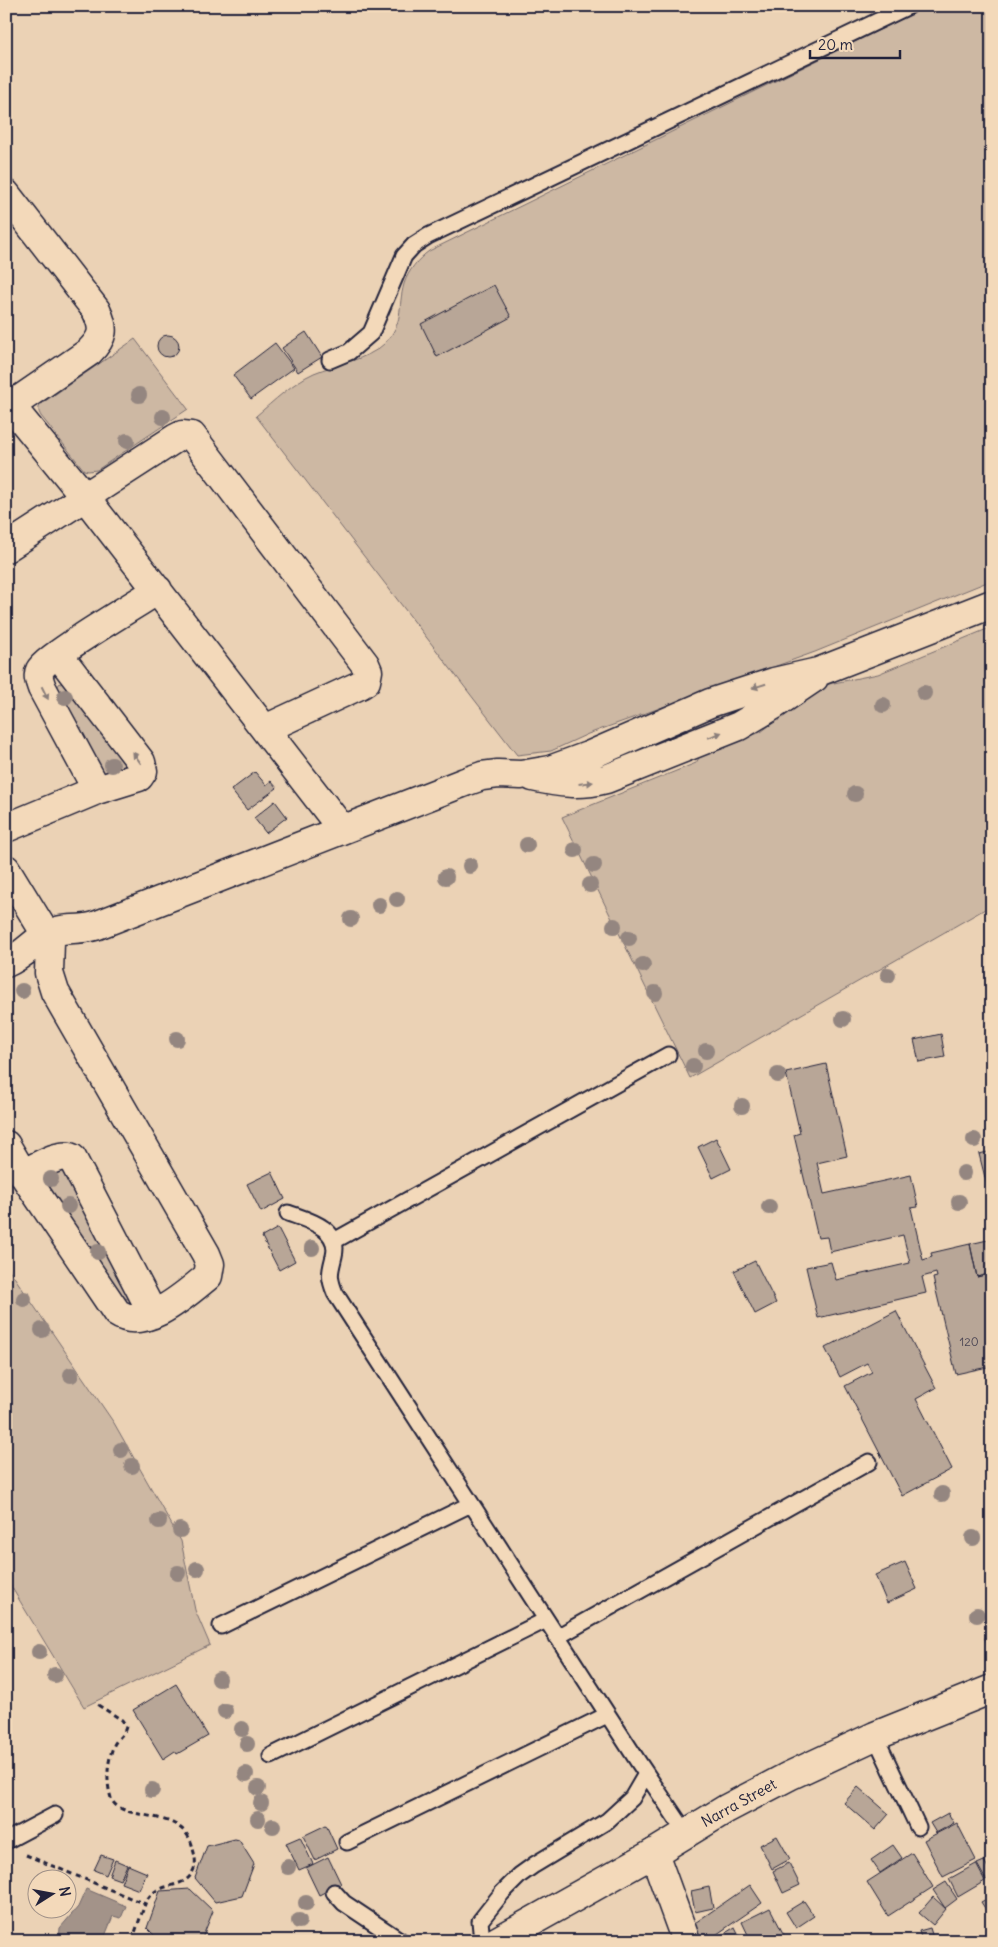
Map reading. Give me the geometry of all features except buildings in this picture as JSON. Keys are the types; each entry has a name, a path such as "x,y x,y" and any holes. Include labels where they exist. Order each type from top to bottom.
{"street":[{"path":"6,194 96,310 102,322 102,333 98,343 89,352 8,405 85,497 342,829"},
{"path":"6,548 176,438 187,435 196,440 365,664 368,671 366,681 360,685 265,729"},
{"path":"97,790 39,681 40,669 58,654 158,590"},
{"path":"6,963 24,954 48,934 95,926 474,779 498,774 521,775 550,770 734,695 774,682 818,672 992,604"},
{"path":"6,828 97,790 139,777 143,771 143,766 58,654"},
{"path":"6,869 48,934 51,953 49,973 55,992 206,1254 210,1264 208,1276 153,1314 132,1320 116,1313 23,1174 6,1144"},
{"path":"23,1174 58,1157 66,1155 72,1158 153,1314"},
{"name":"Narra Street","path":"497,1941 654,1853 726,1809 788,1776 875,1736 992,1689"},
{"path":"654,1853 686,1941"}],"lane":[{"path":"330,360 348,352 371,333 404,256 414,245 428,236 909,6"},
{"path":"334,1241 668,1056"},
{"path":"288,1213 323,1228 334,1241 335,1255 329,1275 335,1293 607,1715 686,1833"},
{"path":"557,1637 869,1462"},
{"path":"221,1626 471,1504"},
{"path":"271,1756 546,1620"},
{"path":"347,1842 607,1715"},
{"path":"875,1736 918,1828"},
{"path":"484,1941 480,1921 502,1892 534,1865 607,1821 632,1798 646,1774"},
{"path":"6,1841 55,1815"},
{"path":"334,1892 350,1907 402,1941"}],"path":[{"path":"98,1705 122,1720 126,1726 124,1734 114,1745 108,1767 108,1785 113,1803 118,1808 127,1812 157,1816 178,1827 192,1843 196,1860 194,1871 188,1878 182,1882 155,1890 151,1894 145,1904 132,1941"},
{"path":"22,1853 30,1858 145,1904"}],"shaded area":[{"path":"928,6 992,6 992,580 815,652 588,734 551,751 517,755 256,416 306,377 360,358 384,344 391,336 398,322 402,293 408,274 429,251"},
{"path":"135,339 188,409 97,470 84,470 41,416 39,407"},
{"path":"992,627 992,905 690,1078 562,817 696,763 700,756 706,752 761,732 805,698 829,684 878,674"},
{"path":"60,683 64,684 125,763 126,769 106,777 55,690"},
{"path":"737,701 749,707 679,738 675,729"},
{"path":"64,1168 130,1300 125,1298 119,1291 45,1181 47,1176"},
{"path":"6,1265 114,1423 181,1541 195,1610 210,1645 84,1707 6,1578"},
{"path":"86,1889 126,1906 121,1918 113,1916 103,1941 59,1941 60,1928 67,1920 78,1920 78,1907"}]}
